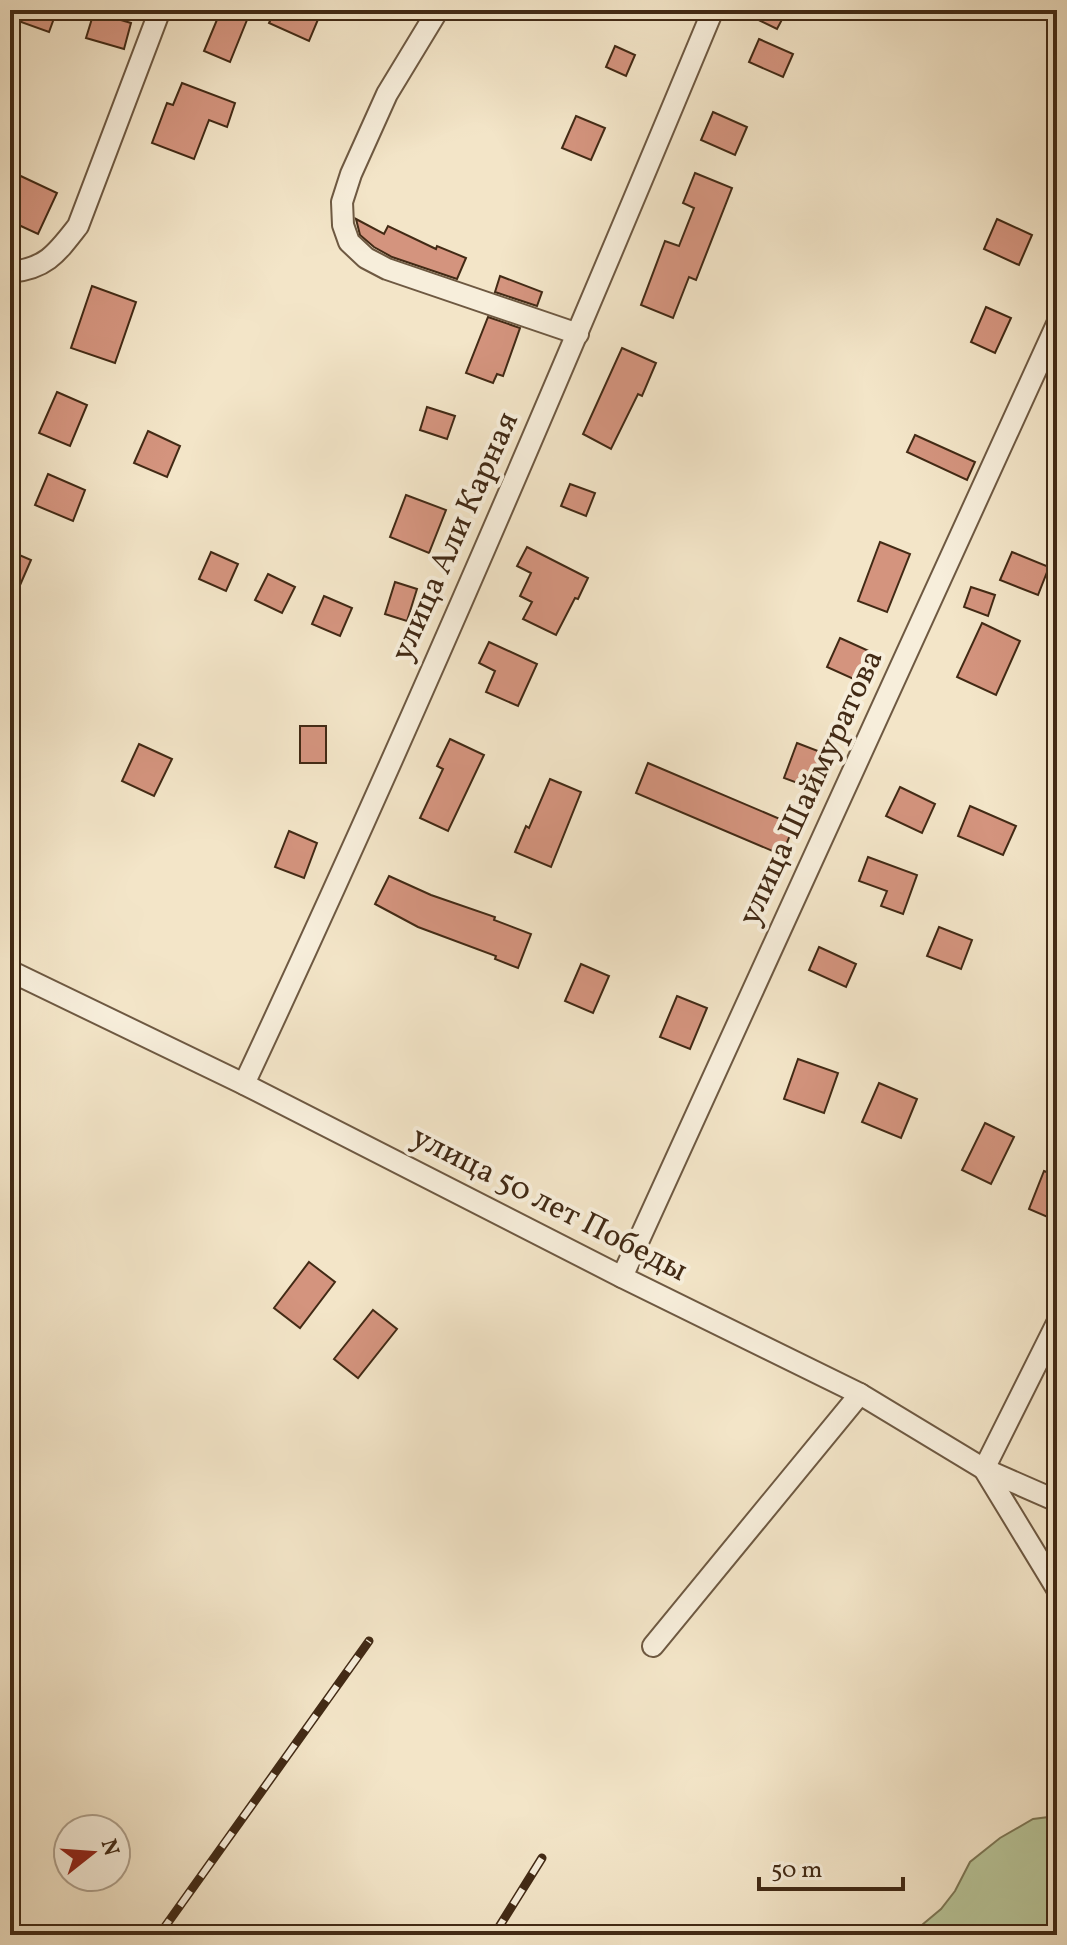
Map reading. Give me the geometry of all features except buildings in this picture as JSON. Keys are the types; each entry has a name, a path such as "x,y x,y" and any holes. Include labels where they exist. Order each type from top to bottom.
{"street":[{"path":"10,272 30,270 57,253 78,226 160,10"},
{"path":"438,10 387,94 351,174 342,202 343,225 349,242 366,258 387,269 578,334"},
{"name":"улица Али Карная","path":"244,1084 298,969 578,334 713,10"},
{"name":"улица Шаймуратова","path":"622,1277 1057,324"},
{"name":"улица 50 лет Победы","path":"10,971 244,1084 622,1277 860,1394 984,1469 1057,1501"},
{"path":"1057,1323 984,1469 1057,1589"},
{"path":"653,1646 860,1394"}],"green space":[{"path":"1057,1816 1057,1935 910,1935 941,1909 955,1891 970,1862 1000,1838 1033,1819"}],"railway":[{"path":"159,1935 369,1641"},
{"path":"494,1935 542,1858"}]}
